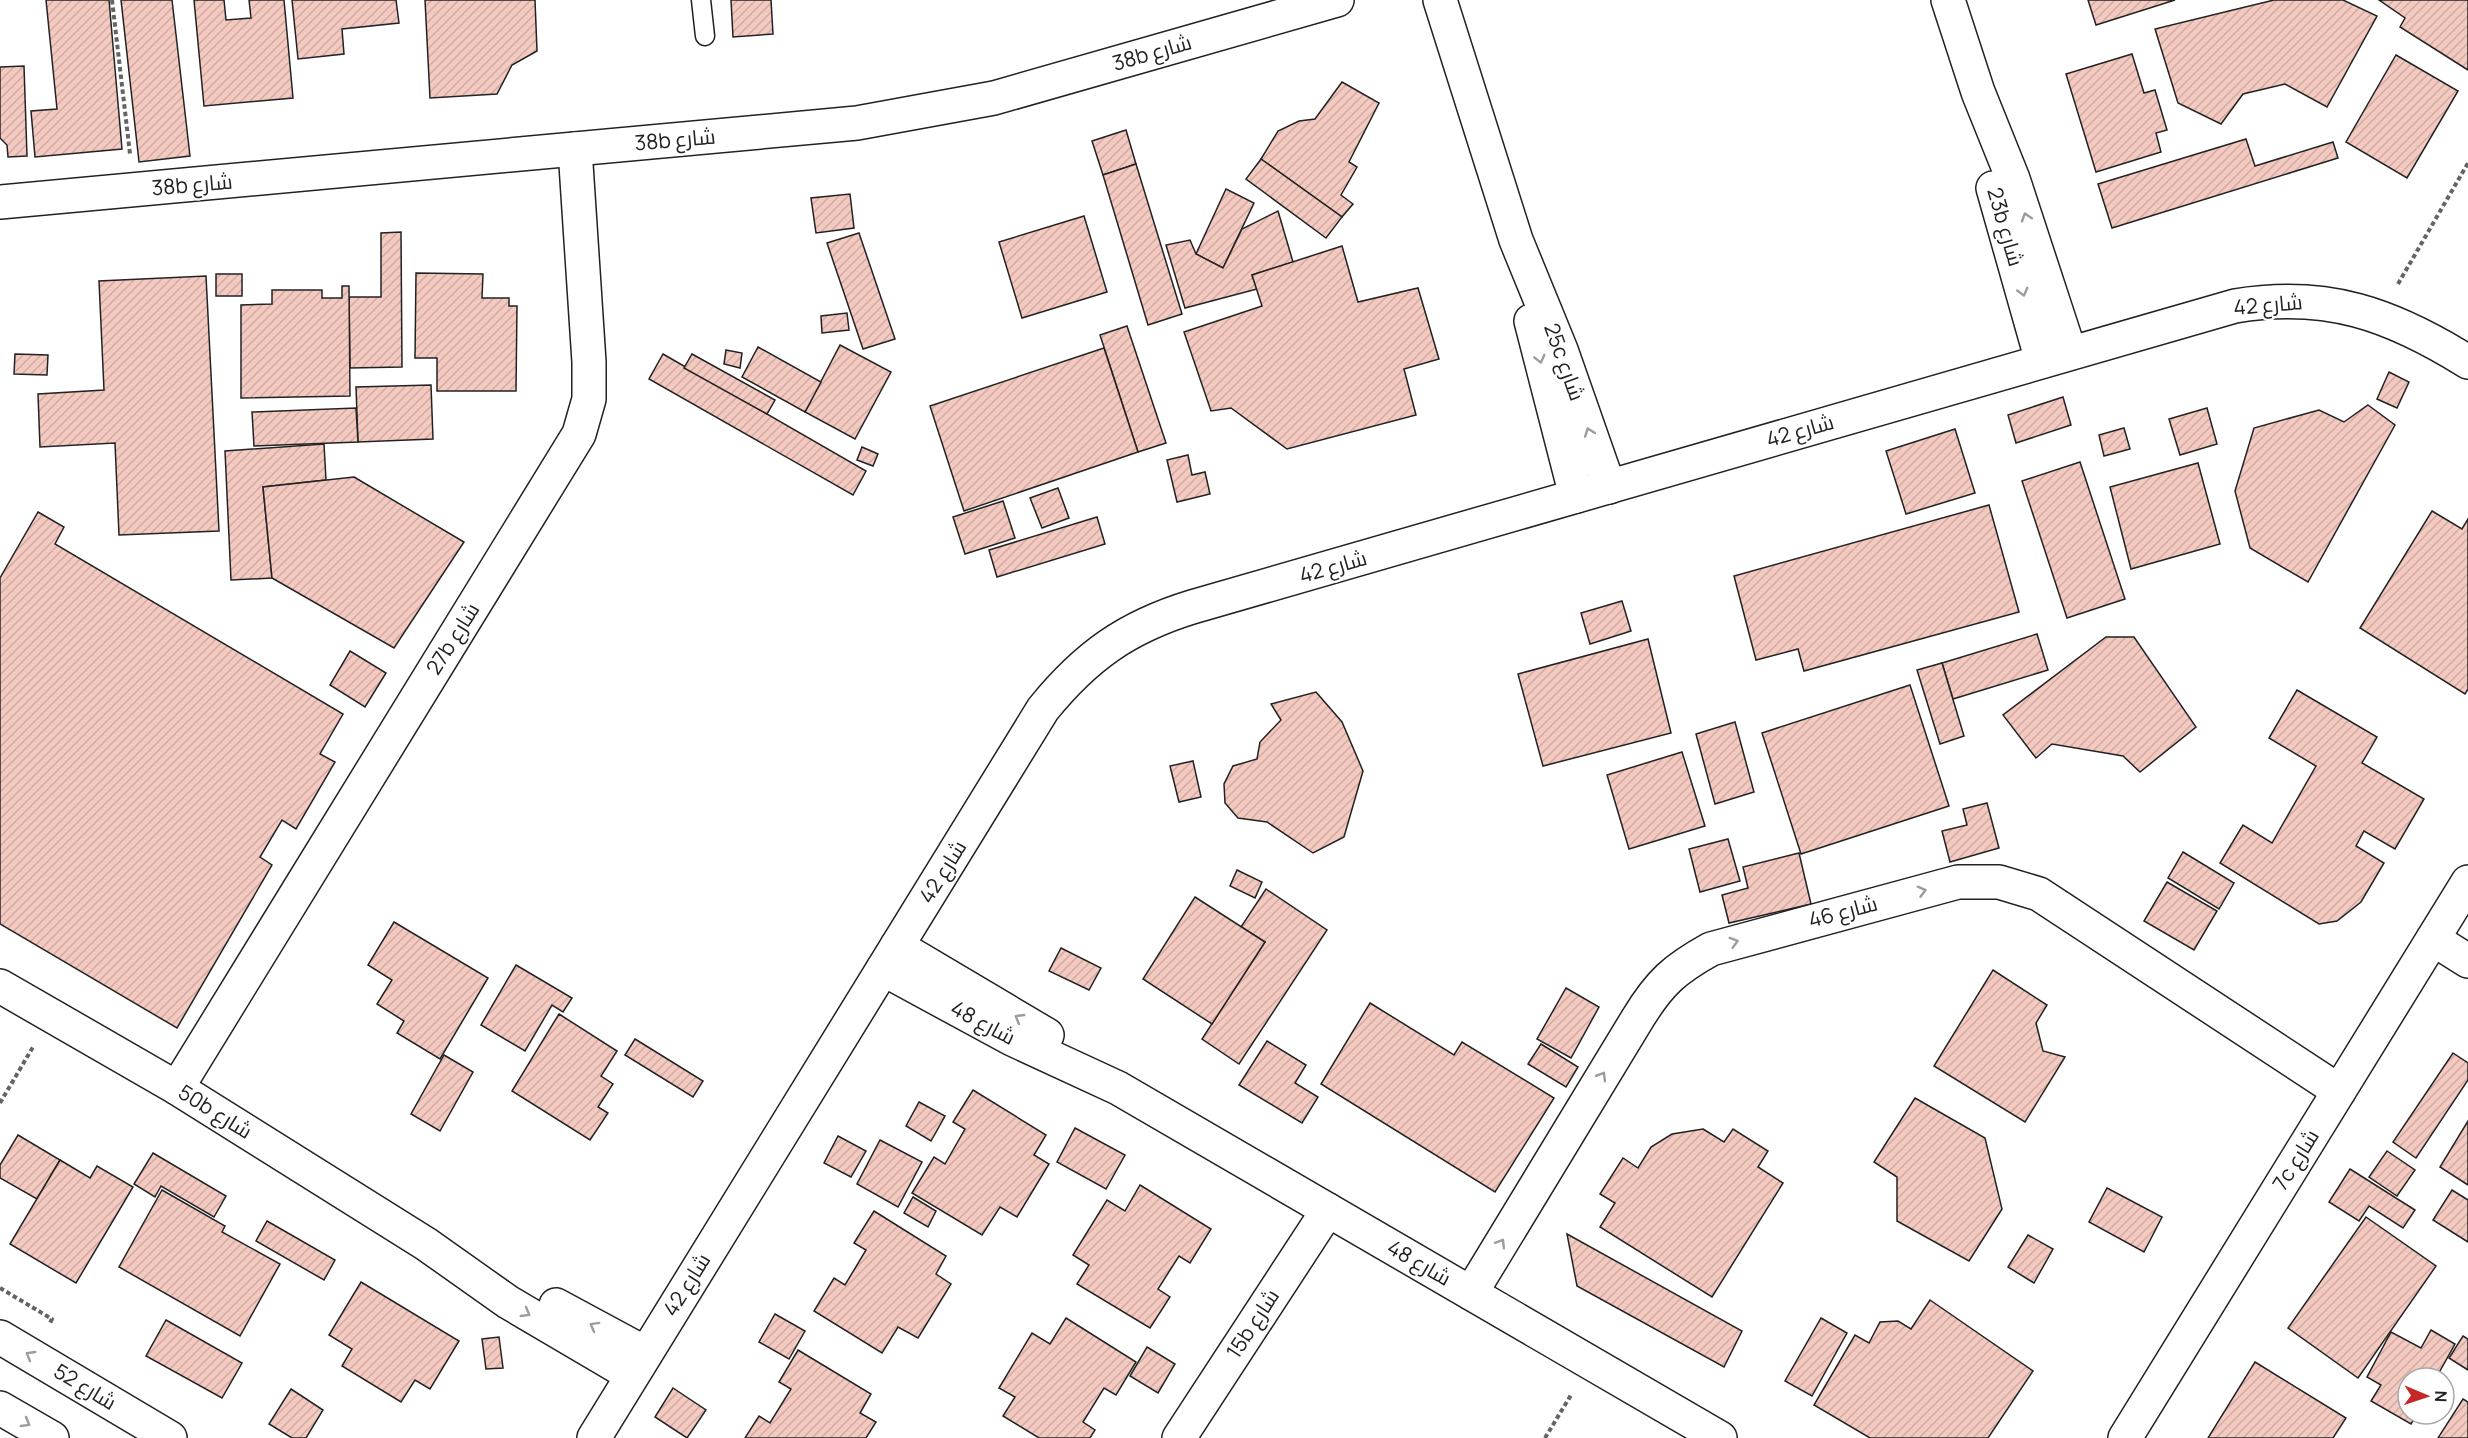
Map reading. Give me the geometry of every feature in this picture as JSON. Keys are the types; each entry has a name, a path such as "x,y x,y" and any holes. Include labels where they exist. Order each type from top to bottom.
{"street":[{"name":"38b شارع","path":"0,202 857,123 994,98 1337,0"},
{"name":"25c شارع","path":"1440,0 1516,240 1561,350 1609,487"},
{"name":"23b شارع","path":"1948,0 1978,92 1982,135 1993,187 2056,357"},
{"name":"27b شارع","path":"177,1088 579,434 589,399 589,362 575,150"},
{"name":"25c شارع","path":"1516,240 1541,363 1576,496"},
{"name":"شارع 42","path":"593,1437 1043,709 1084,663 1108,645 1163,616 2206,313 2264,301 2322,302 2379,315 2429,337 2468,362"},
{"name":"شارع 46","path":"1471,1293 1656,989 1681,966 1711,949 1958,882 1999,882 2038,894 2339,1091"},
{"name":"7c شارع","path":"2125,1438 2468,882"},
{"path":"2433,939 2468,961"},
{"name":"شارع 48","path":"890,957 1012,1039 1118,1088 1720,1438"},
{"name":"50b شارع","path":"0,986 177,1088 426,1244 479,1284 638,1364"},
{"name":"15b شارع","path":"1179,1438 1328,1210"},
{"name":"شارع 52","path":"0,1337 170,1438"},
{"path":"0,1408 52,1438"}],"lane":[{"path":"701,0 705,36"}],"path":[{"path":"112,0 134,190"},
{"path":"2379,315 2468,163"},
{"path":"0,1103 51,1016"},
{"path":"1545,1438 1591,1363"}],"building":[{"path":"46,0 109,0 122,149 35,157 31,111 57,109"},
{"path":"121,0 172,0 190,156 139,162"},
{"path":"194,0 224,0 226,20 251,18 249,0 284,0 293,98 204,106"},
{"path":"292,0 396,0 399,23 342,29 344,54 298,59"},
{"path":"425,0 535,0 537,51 512,65 497,94 430,98"},
{"path":"731,0 771,0 773,34 733,37"},
{"path":"2088,0 2175,0 2096,25"},
{"path":"2274,0 2343,0 2377,16 2327,107 2285,84 2243,94 2221,124 2178,103 2155,29"},
{"path":"2379,0 2468,0 2468,70 2400,27 2405,18"},
{"path":"2132,54 2144,93 2155,90 2167,130 2156,133 2161,152 2096,172 2066,74"},
{"path":"2396,55 2458,91 2407,178 2346,142"},
{"path":"24,66 27,156 8,157 7,145 0,138 0,67"},
{"path":"1342,82 1379,103 1349,162 1357,167 1341,195 1353,204 1342,217 1261,159 1278,131 1299,121 1315,119"},
{"path":"1126,130 1136,164 1103,175 1092,141"},
{"path":"2246,139 2255,166 2333,142 2338,158 2112,228 2098,184"},
{"path":"1261,159 1342,217 1326,238 1246,179"},
{"path":"1136,164 1182,314 1148,325 1103,175"},
{"path":"1226,189 1254,203 1223,268 1196,254"},
{"path":"850,194 854,228 816,233 811,198"},
{"path":"1278,211 1293,262 1252,275 1257,289 1185,308 1166,245 1190,240 1196,254 1223,268 1242,229"},
{"path":"1084,216 1107,292 1022,318 999,242"},
{"path":"401,232 402,367 350,368 349,297 381,297 381,233"},
{"path":"859,233 895,339 863,349 827,243"},
{"path":"1342,246 1358,302 1418,288 1439,359 1404,369 1416,415 1287,449 1231,408 1211,411 1184,332 1262,306 1252,275"},
{"path":"416,273 483,274 482,298 509,298 509,306 517,306 516,391 437,391 437,358 415,358"},
{"path":"216,274 242,274 242,296 216,296"},
{"path":"206,276 219,531 119,535 115,443 40,447 38,394 104,390 99,281"},
{"path":"342,286 349,286 350,396 241,398 241,305 272,304 272,290 322,290 322,298 342,298"},
{"path":"847,313 849,330 822,333 821,316"},
{"path":"1127,326 1166,443 1138,452 1100,335"},
{"path":"840,345 891,372 855,439 805,412"},
{"path":"758,347 821,382 805,412 742,377"},
{"path":"1104,348 1138,452 964,511 930,406"},
{"path":"726,350 742,353 740,368 724,364"},
{"path":"15,354 48,355 47,375 14,374"},
{"path":"663,354 866,471 853,495 649,379"},
{"path":"692,354 775,400 767,414 684,368"},
{"path":"2389,372 2409,382 2397,408 2377,399"},
{"path":"431,385 433,439 358,442 356,387"},
{"path":"2063,397 2071,425 2016,443 2008,415"},
{"path":"2368,405 2395,425 2308,582 2250,548 2235,491 2254,428 2319,410 2344,422"},
{"path":"356,408 358,442 254,446 252,412"},
{"path":"2207,408 2217,444 2180,455 2169,419"},
{"path":"2124,428 2130,449 2104,456 2099,435"},
{"path":"1955,429 1975,493 1906,514 1886,451"},
{"path":"324,444 326,480 263,487 272,578 231,580 225,451"},
{"path":"862,447 878,454 873,466 857,460"},
{"path":"1188,455 1192,475 1205,472 1210,494 1177,502 1167,460"},
{"path":"2080,462 2125,599 2067,618 2022,481"},
{"path":"2198,463 2220,544 2131,569 2110,487"},
{"path":"354,477 464,542 394,648 272,578 263,487"},
{"path":"1058,488 1069,518 1042,528 1030,498"},
{"path":"1003,501 1015,538 965,554 953,517"},
{"path":"1989,505 2019,612 1804,671 1798,649 1756,660 1734,576"},
{"path":"2432,511 2462,529 2468,519 2468,689 2465,694 2360,628"},
{"path":"38,512 64,527 55,544 343,714 320,754 335,762 296,829 282,820 260,857 272,865 177,1028 0,924 0,578"},
{"path":"1097,517 1105,544 997,577 989,550"},
{"path":"1622,601 1631,631 1590,644 1581,613"},
{"path":"2037,634 2048,670 1953,699 1942,663"},
{"path":"2106,637 2134,637 2196,727 2140,772 2123,756 2052,744 2036,758 2003,715"},
{"path":"1648,639 1671,733 1543,766 1518,674"},
{"path":"350,651 386,673 365,707 330,685"},
{"path":"1942,663 1964,736 1940,744 1917,670"},
{"path":"1910,685 1949,806 1801,854 1762,733"},
{"path":"2297,690 2377,737 2362,763 2424,799 2395,849 2364,831 2356,846 2384,863 2361,902 2337,921 2319,924 2220,863 2243,825 2272,843 2316,766 2269,738"},
{"path":"1316,692 1342,722 1363,771 1344,837 1313,853 1267,822 1238,818 1225,803 1224,784 1233,766 1257,759 1260,742 1281,720 1271,704"},
{"path":"1735,722 1754,792 1715,804 1696,734"},
{"path":"1682,752 1705,826 1629,849 1607,775"},
{"path":"1193,761 1201,797 1179,802 1170,766"},
{"path":"1987,803 1999,848 1950,862 1942,831 1967,825 1963,809"},
{"path":"1728,839 1740,881 1700,892 1689,849"},
{"path":"2183,852 2234,883 2219,909 2168,878"},
{"path":"1799,853 1811,904 1729,923 1722,895 1748,888 1743,867"},
{"path":"1237,870 1262,882 1255,898 1230,886"},
{"path":"2167,882 2217,911 2194,950 2144,921"},
{"path":"1266,889 1327,930 1239,1064 1202,1039 1265,942 1241,927"},
{"path":"1195,897 1265,942 1212,1024 1143,979"},
{"path":"394,922 488,978 440,1059 397,1033 404,1021 377,1004 392,980 368,965"},
{"path":"1061,948 1101,968 1089,990 1049,971"},
{"path":"516,965 572,998 563,1012 552,1005 525,1051 481,1025"},
{"path":"1993,970 2047,1005 2036,1023 2043,1051 2065,1057 2025,1122 1934,1066"},
{"path":"1566,988 1599,1007 1571,1058 1537,1039"},
{"path":"1370,1003 1454,1055 1462,1042 1554,1098 1495,1192 1321,1084"},
{"path":"559,1014 617,1051 601,1076 613,1084 598,1107 608,1113 590,1140 512,1091"},
{"path":"635,1039 703,1081 693,1097 625,1055"},
{"path":"1267,1041 1306,1065 1295,1083 1318,1097 1302,1123 1239,1085"},
{"path":"1541,1044 1578,1067 1566,1087 1528,1064"},
{"path":"2453,1053 2468,1063 2468,1080 2416,1158 2393,1142"},
{"path":"444,1055 473,1072 440,1131 411,1114"},
{"path":"973,1090 1046,1135 1034,1155 1049,1164 1017,1217 1000,1207 982,1235 912,1193 934,1157 945,1164 965,1129 953,1122"},
{"path":"1915,1098 1985,1138 2002,1209 1969,1261 1897,1221 1897,1177 1874,1162"},
{"path":"919,1102 945,1116 931,1141 906,1126"},
{"path":"2468,1121 2468,1185 2440,1167"},
{"path":"1075,1128 1125,1155 1106,1189 1057,1162"},
{"path":"1703,1129 1724,1142 1733,1129 1768,1151 1758,1167 1783,1183 1712,1297 1600,1227 1615,1203 1600,1194 1623,1158 1638,1168 1651,1147 1672,1134"},
{"path":"18,1135 60,1160 37,1199 0,1178 0,1165"},
{"path":"838,1136 866,1151 851,1177 824,1163"},
{"path":"880,1140 922,1162 898,1207 857,1184"},
{"path":"2387,1151 2415,1170 2397,1196 2369,1177"},
{"path":"153,1153 226,1196 214,1217 161,1186 155,1197 134,1184"},
{"path":"60,1160 90,1178 97,1166 133,1187 76,1283 10,1244"},
{"path":"2350,1169 2415,1210 2403,1228 2369,1206 2359,1221 2329,1202"},
{"path":"1140,1185 1211,1229 1190,1263 1179,1256 1158,1289 1170,1297 1150,1328 1077,1284 1089,1265 1073,1255 1107,1200 1125,1211"},
{"path":"2107,1188 2162,1217 2144,1252 2089,1222"},
{"path":"162,1190 225,1226 222,1232 280,1264 240,1336 119,1267"},
{"path":"2452,1190 2468,1200 2468,1242 2433,1220"},
{"path":"913,1197 936,1211 928,1227 904,1213"},
{"path":"874,1211 946,1256 936,1274 951,1284 918,1338 898,1327 882,1353 814,1311 834,1278 845,1285 866,1250 854,1243"},
{"path":"2366,1217 2436,1266 2358,1378 2288,1328"},
{"path":"267,1221 335,1260 324,1280 256,1241"},
{"path":"1567,1234 1742,1331 1724,1367 1577,1286"},
{"path":"2028,1235 2053,1249 2034,1283 2008,1267"},
{"path":"361,1282 459,1341 430,1389 415,1380 401,1402 342,1366 352,1349 329,1335"},
{"path":"1930,1300 2033,1371 1988,1438 1870,1438 1814,1405 1855,1335 1869,1343 1880,1322 1898,1321 1911,1329"},
{"path":"775,1314 805,1331 789,1359 759,1342"},
{"path":"1066,1318 1136,1362 1116,1395 1104,1388 1083,1422 1095,1430 1090,1438 1039,1438 1003,1416 1015,1397 999,1388 1032,1333 1050,1344"},
{"path":"1821,1318 1847,1333 1812,1396 1785,1381"},
{"path":"166,1320 242,1363 222,1398 146,1356"},
{"path":"2431,1330 2455,1344 2443,1366 2396,1366 2396,1415 2371,1401 2381,1385 2367,1377 2391,1332 2421,1348"},
{"path":"2463,1336 2468,1339 2468,1370 2449,1358"},
{"path":"499,1337 503,1368 486,1369 482,1339"},
{"path":"1147,1347 1175,1364 1158,1393 1130,1376"},
{"path":"798,1350 871,1394 860,1413 876,1422 866,1438 745,1438 759,1416 770,1423 791,1389 779,1382"},
{"path":"2255,1362 2346,1418 2333,1438 2208,1438"},
{"path":"673,1388 706,1410 687,1438 655,1417"},
{"path":"291,1389 323,1410 306,1438 292,1438 269,1424"},
{"path":"2463,1399 2468,1402 2468,1438 2438,1438 2446,1426 2456,1426 2456,1410"}]}
